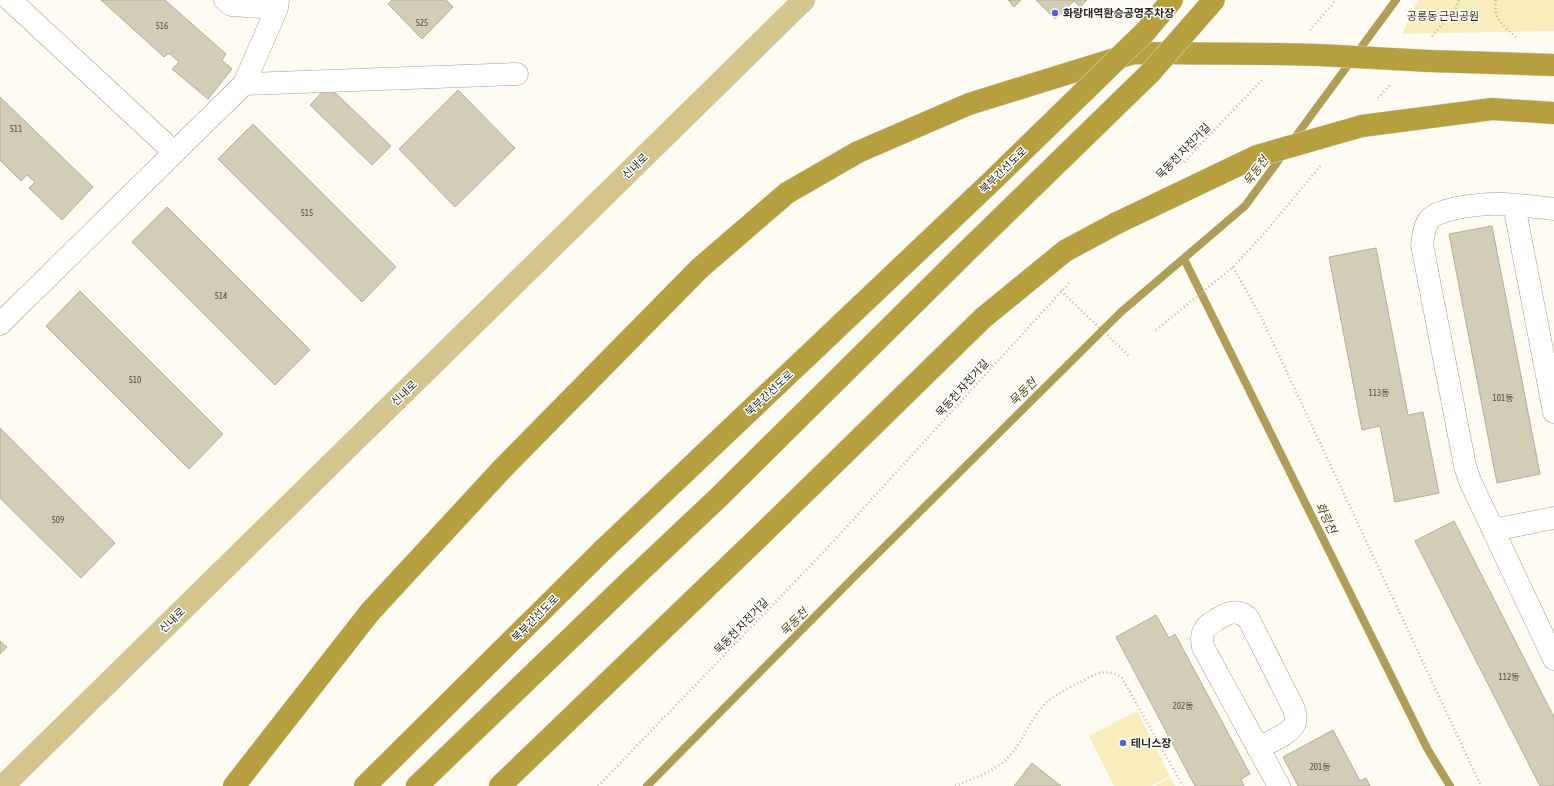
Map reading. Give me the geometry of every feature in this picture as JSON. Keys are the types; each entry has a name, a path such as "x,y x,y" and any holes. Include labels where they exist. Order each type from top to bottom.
{"highway":[{"name":"북부간선도로","path":"365,786 604,549 993,180 1146,31 1172,0"},
{"path":"417,786 719,497 964,254 1151,72 1214,0"},
{"path":"234,786 370,612 503,468 700,268 787,193 858,152 970,104 1134,53 1319,55 1429,61 1554,65"},
{"path":"500,786 760,536 983,318 1064,251 1116,223 1257,156 1362,126 1492,109 1554,113"}],"main road":[{"name":"신내로","path":"3,786 804,0"}],"street":[{"path":"10,0 174,152"},
{"path":"0,324 244,84 278,4 231,5 225,0"},
{"path":"244,84 517,74"},
{"path":"1554,209 1503,204 1447,209 1436,213 1429,220 1424,233 1422,245 1465,466 1470,482 1554,659"},
{"path":"1514,205 1554,412"},
{"path":"1493,530 1554,518"},
{"path":"1258,748 1291,730 1295,723 1296,715 1294,707 1248,618 1242,613 1236,612 1227,614 1207,626 1201,638 1203,647 1278,786"}],"path":[{"path":"1306,33 1336,0"},
{"path":"1496,0 1495,6 1501,25 1520,41"},
{"name":"묵동천 자전거길","path":"1181,165 1263,79"},
{"path":"1156,330 1233,266 1261,317 1482,786"},
{"name":"묵동천 자전거길","path":"598,786 818,558 1072,280"},
{"path":"1061,291 1129,356"},
{"path":"955,786 982,774 1004,761 1011,754 1041,708 1049,700 1102,672 1117,674 1122,678 1183,786"}],"green space":[{"name":"공릉동 근린공원","path":"1418,0 1554,0 1554,31 1402,34"},
{"name":"테니스장","path":"1137,711 1170,776 1151,786 1114,786 1089,736"},
{"path":"1170,778 1175,786 1154,786"}],"building":[{"path":"101,0 165,0 226,54 222,60 232,69 208,99 172,69 179,62 169,53 164,57"},
{"path":"392,0 446,0 453,7 422,39 388,4"},
{"path":"1008,0 1021,0 1014,7"},
{"name":"화랑대역환승공영주차장","path":"1036,0 1087,0 1080,7 1074,1 1055,19"},
{"path":"328,86 391,146 372,165 310,105"},
{"path":"458,90 515,148 455,207 399,149"},
{"path":"0,97 93,187 62,220 29,188 35,182 27,175 21,181 0,160"},
{"path":"253,124 396,267 362,302 218,159"},
{"path":"167,207 310,350 275,385 132,242"},
{"path":"1492,226 1540,474 1497,483 1449,234"},
{"path":"1376,248 1408,415 1423,412 1439,493 1395,502 1380,426 1362,430 1329,257"},
{"path":"80,291 223,434 189,469 46,326"},
{"path":"0,428 115,543 81,578 0,498"},
{"path":"1454,521 1554,717 1554,786 1540,786 1415,541"},
{"path":"1156,615 1169,638 1175,634 1250,774 1241,779 1244,786 1195,786 1116,637"},
{"path":"0,641 7,647 0,654"},
{"path":"1333,730 1360,781 1366,778 1370,786 1298,786 1283,757"},
{"path":"1032,763 1061,786 1014,786"}],"waterway":[{"name":"묵동천","path":"1293,140 1396,0"},
{"name":"묵동천","path":"647,786 859,572 1121,312 1245,206 1284,153"},
{"name":"화랑천","path":"1184,259 1428,750 1450,786"}],"place":[{"name":"화랑대역환승공영주차장","path":"1055,13"},
{"name":"테니스장","path":"1123,743"}]}
